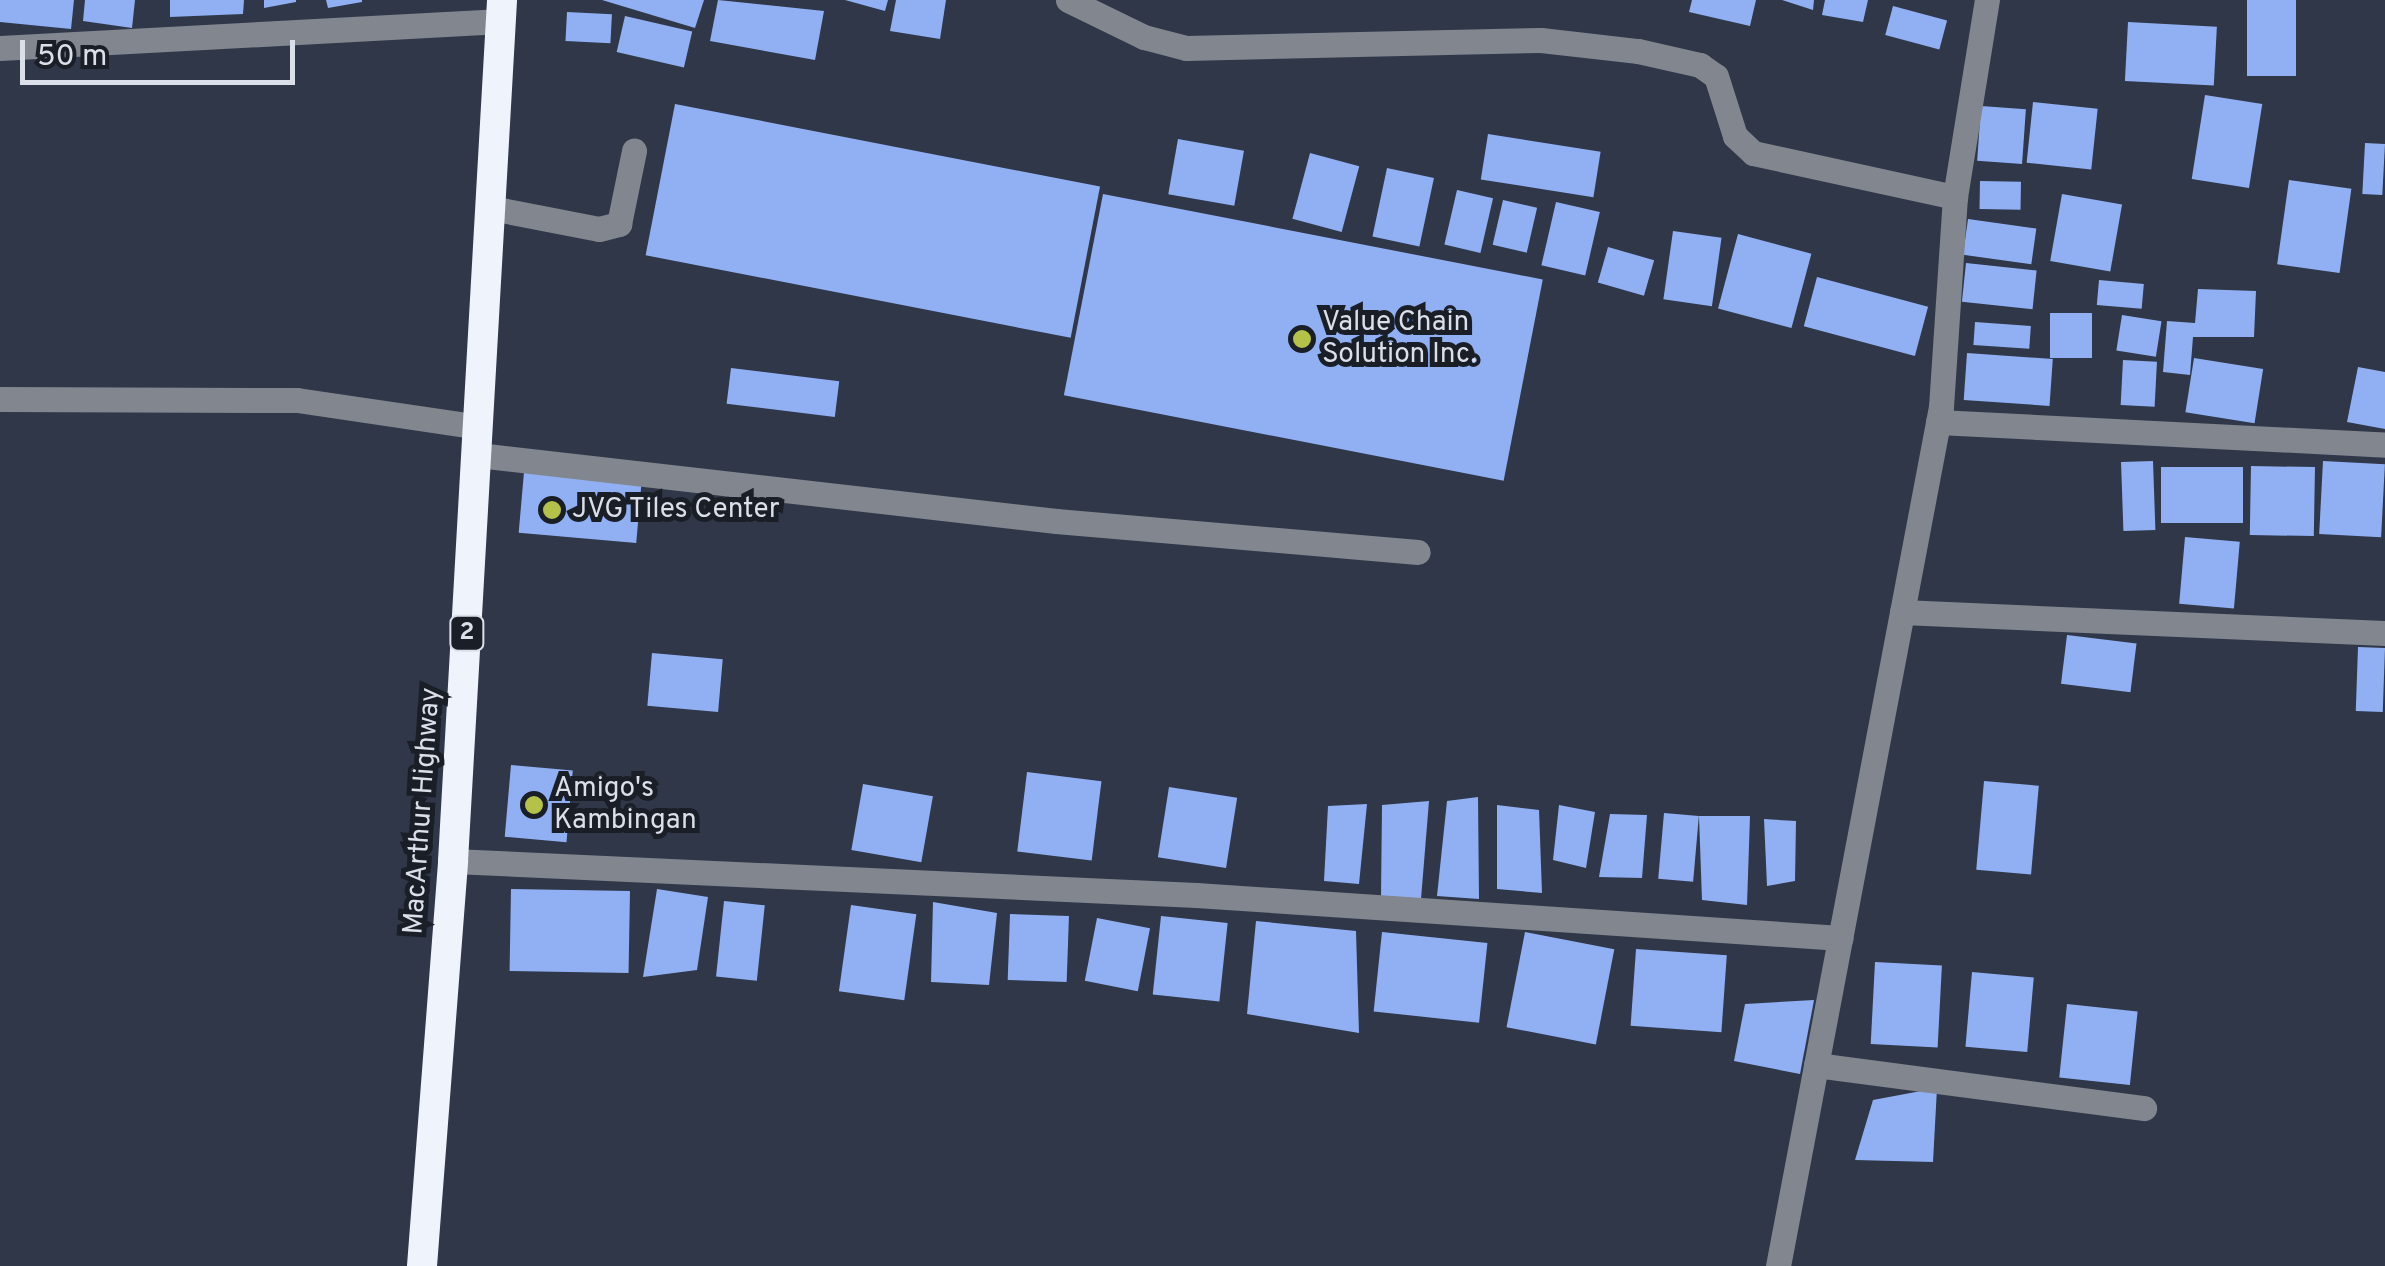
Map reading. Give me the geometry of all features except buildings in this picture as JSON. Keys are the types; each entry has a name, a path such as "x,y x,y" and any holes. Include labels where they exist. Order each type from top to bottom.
{"highway":[{"name":"MacArthur Highway","path":"422,1266 453,861 502,10"}],"street":[{"path":"1068,0 1144,37 1186,48 1541,40 1638,51 1700,65 1716,76 1735,136 1753,153 1954,197"},
{"path":"1778,1266 1938,422 1954,197 1988,0"},
{"path":"0,48 502,10"},
{"path":"491,208 599,229 619,224 634,151"},
{"path":"0,399 297,400 478,441 1056,521 1418,552"},
{"path":"1938,422 2385,445"},
{"path":"1902,612 2385,633"},
{"path":"453,861 1196,894 1841,938"},
{"path":"1816,1065 2144,1108"}],"place":[{"name":"Value Chain Solution Inc.","path":"1302,339"},
{"name":"JVG Tiles Center","path":"552,510"},
{"name":"Amigo's Kambingan","path":"534,805"}]}
